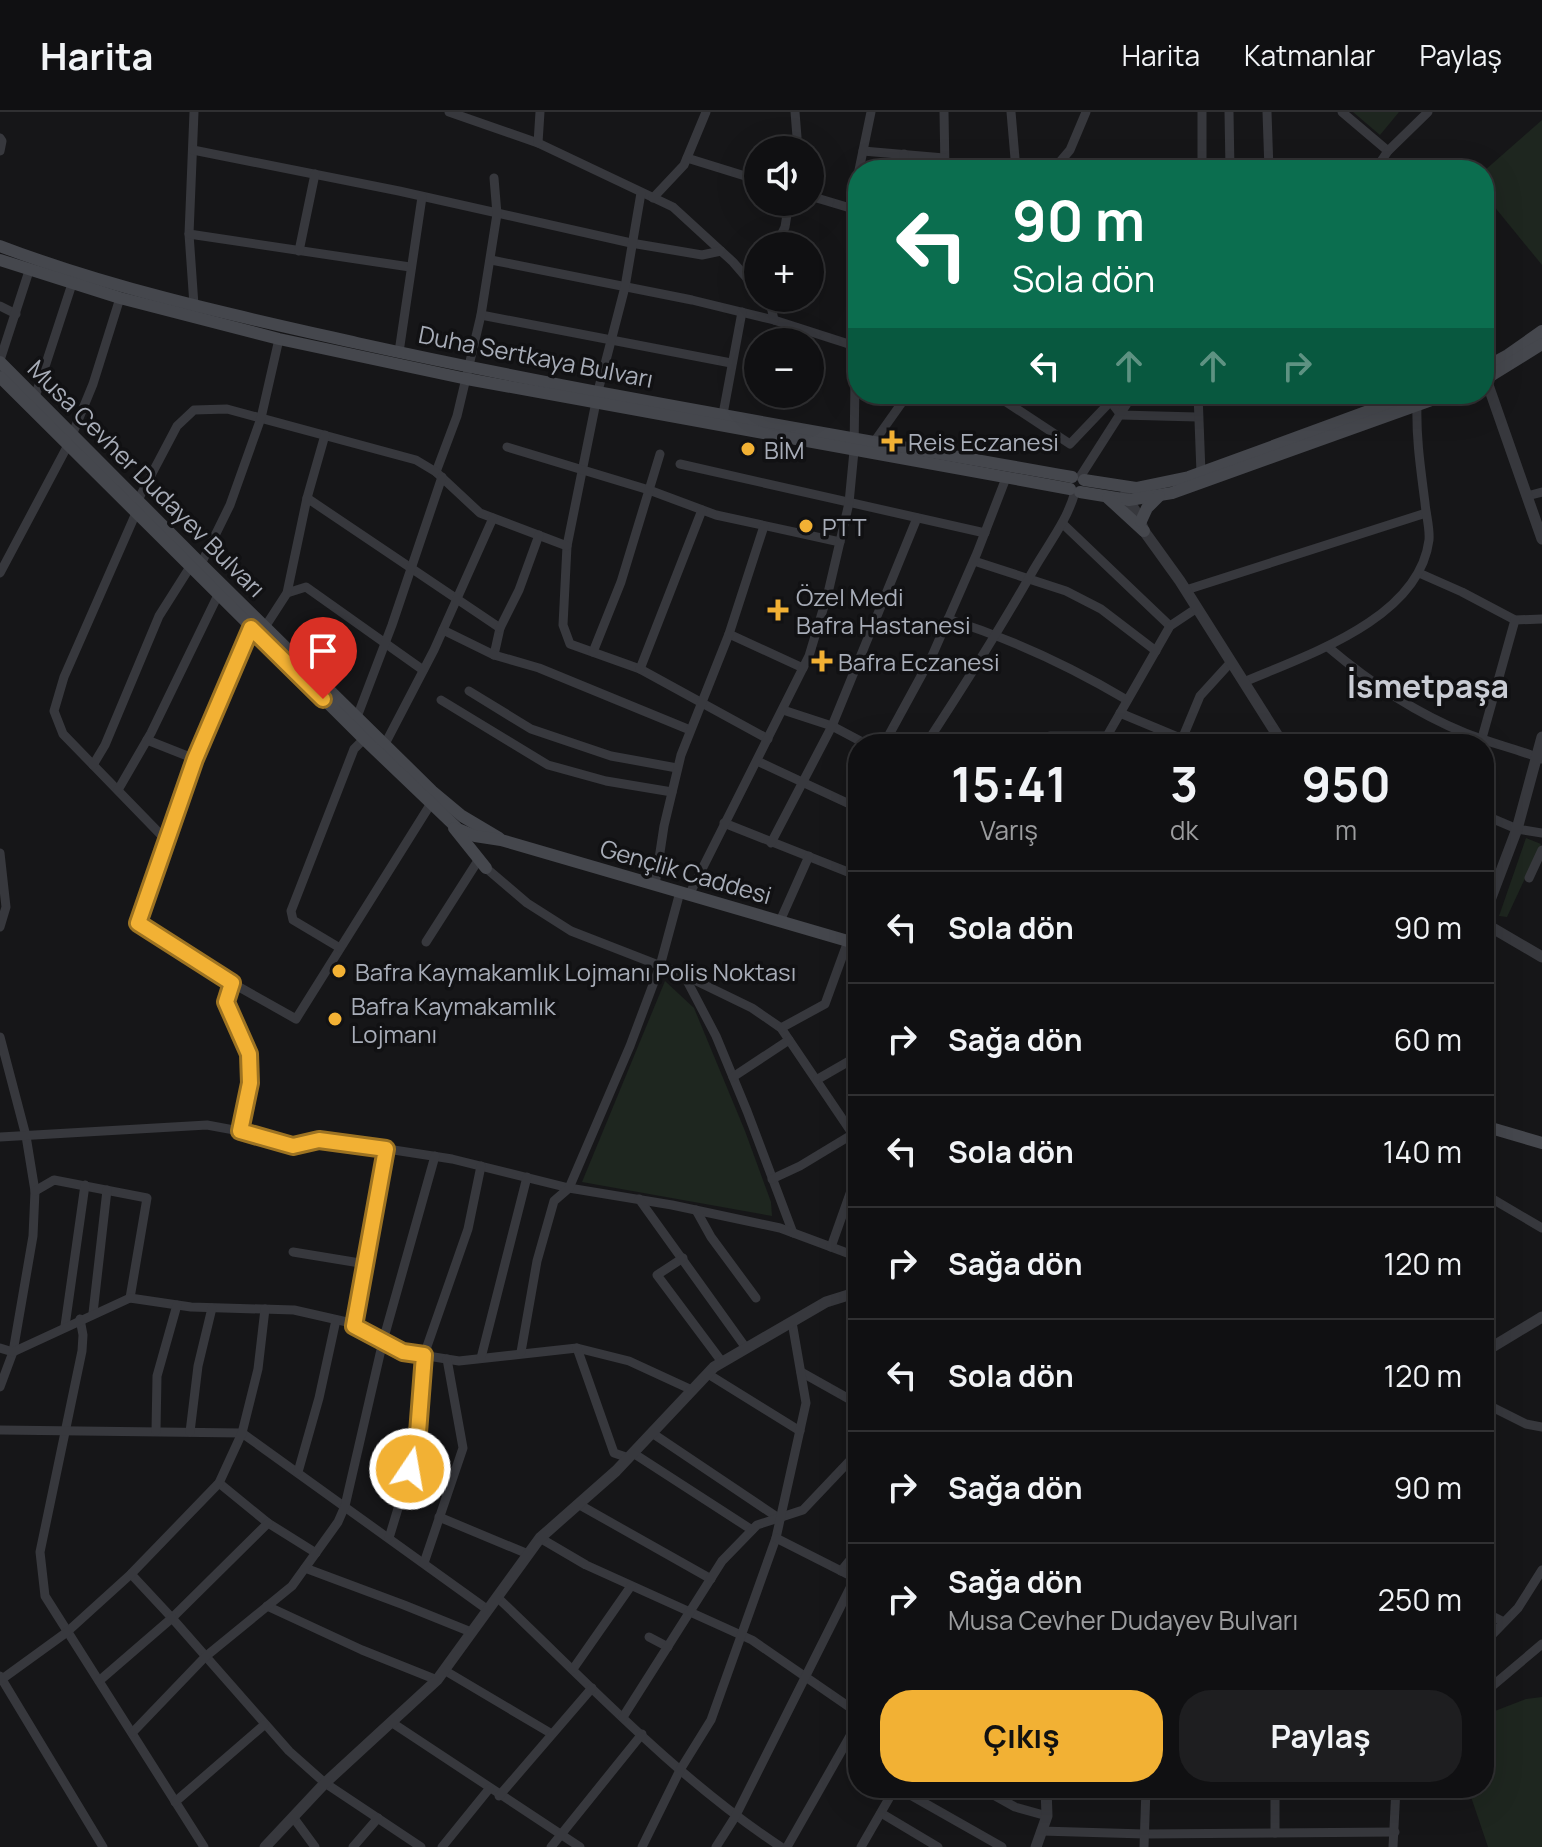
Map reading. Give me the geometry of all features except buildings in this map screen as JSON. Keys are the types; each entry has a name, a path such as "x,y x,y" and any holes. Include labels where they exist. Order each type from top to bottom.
{"main road":[{"name":"Duha Sertkaya Bulvarı","path":"0,246 122,291 279,339 854,445 874,442 1077,484"},
{"name":"Duha Sertkaya Bulvarı","path":"0,260 72,284 194,305 399,352 468,374"},
{"path":"1494,367 1542,331"},
{"path":"1494,370 1542,344"},
{"name":"Musa Cevher Dudayev Bulvarı","path":"0,361 70,439"},
{"name":"Musa Cevher Dudayev Bulvarı","path":"0,377 70,439 196,566 265,627 474,830"},
{"name":"Duha Sertkaya Bulvarı","path":"597,396 723,414 1006,478 1120,487 1144,486 1201,473 1399,404"},
{"path":"1108,498 1129,500 1159,496 1400,404"},
{"path":"1077,484 1108,498 1142,526 1147,508 1159,496"},
{"name":"Musa Cevher Dudayev Bulvarı","path":"196,566 218,595 449,823 483,864"},
{"name":"Musa Cevher Dudayev Bulvarı","path":"449,823 501,840"},
{"path":"474,830 483,864"},
{"path":"483,864 489,846 501,840"},
{"name":"Gençlik Caddesi","path":"501,840 848,941"},
{"path":"1494,1129 1542,1143"}],"street":[{"path":"194,112 189,234 194,305"},
{"path":"449,112 538,143 673,207 744,275"},
{"path":"538,143 540,112"},
{"path":"653,198 684,165 706,112"},
{"path":"795,112 797,136"},
{"path":"861,160 871,112"},
{"path":"863,151 944,158 944,112"},
{"path":"1011,112 1015,160"},
{"path":"1062,160 1070,150 1086,112"},
{"path":"1202,112 1202,160"},
{"path":"1229,112 1230,160"},
{"path":"1267,112 1269,160"},
{"path":"1342,112 1388,151"},
{"path":"1382,160 1428,112"},
{"path":"0,138 0,151"},
{"path":"193,150 631,243 702,255 721,251"},
{"path":"904,154 904,160"},
{"path":"687,158 744,176"},
{"path":"299,251 315,174"},
{"path":"357,717 409,569 468,374 491,260 497,214 494,178"},
{"path":"641,193 625,287 597,396 567,546 563,625 570,644 640,669 768,739"},
{"path":"399,352 422,197"},
{"path":"824,200 848,207"},
{"path":"189,234 410,267"},
{"path":"491,260 742,312 848,344"},
{"path":"0,361 29,271"},
{"path":"35,397 72,284"},
{"path":"0,573 70,439 93,384 122,291"},
{"path":"0,306 16,314"},
{"path":"723,414 742,312"},
{"path":"772,312 774,320"},
{"path":"481,315 731,363"},
{"path":"93,765 105,745 159,616 196,566 230,505 261,418 279,339"},
{"path":"1494,403 1542,539"},
{"path":"521,1352 537,1261 554,1201 569,1188 630,1046 684,893 757,761 803,668 828,593 849,503 855,404"},
{"path":"874,442 901,404"},
{"path":"1009,404 1070,444 1103,404"},
{"path":"1113,404 1121,415"},
{"path":"932,734 1063,524 1077,484 1127,404"},
{"path":"1198,404 1201,473"},
{"path":"1244,682 1328,647 1370,621 1399,597 1419,573 1429,538 1412,404"},
{"path":"165,839 63,734 54,711 64,677 137,507 177,426 194,410 227,409 416,460 439,474 480,513 567,546"},
{"path":"1121,415 1197,417"},
{"path":"265,627 287,593 307,498 325,435"},
{"path":"507,447 649,490 702,510 840,542"},
{"path":"593,652 621,582 660,454"},
{"path":"680,464 985,533"},
{"path":"889,734 932,656 1006,478"},
{"path":"1120,487 1277,734"},
{"path":"1527,496 1542,492"},
{"path":"307,498 500,628"},
{"path":"640,669 702,510"},
{"path":"1186,590 1426,513"},
{"path":"385,744 459,598 493,518"},
{"path":"771,843 832,726 917,518"},
{"path":"1063,524 1170,626"},
{"path":"655,885 677,768 700,701 729,634 764,526"},
{"path":"494,655 500,628 519,590 539,535"},
{"path":"974,561 1066,591 1101,609 1156,651"},
{"path":"1419,573 1515,620 1542,619"},
{"path":"287,593 306,587 423,670"},
{"path":"118,790 147,740 218,595"},
{"path":"1108,734 1170,626 1197,608"},
{"path":"948,619 997,634 1070,667 1127,700"},
{"path":"1483,734 1515,620"},
{"path":"251,628 195,759 138,923 232,983 296,1019 430,805"},
{"path":"443,630 494,655 539,668 690,730"},
{"path":"729,634 803,668"},
{"path":"1328,647 1355,670 1399,698 1469,734"},
{"path":"1183,734 1200,696 1231,662"},
{"path":"469,691 531,729 611,756 677,768"},
{"path":"441,700 548,765 606,781 672,792"},
{"path":"783,710 848,734"},
{"path":"1120,713 1165,734"},
{"path":"1494,890 1517,829 1539,758 1542,737"},
{"path":"340,948 293,920 291,911 354,749 364,739"},
{"path":"147,740 195,759"},
{"path":"1494,742 1539,758"},
{"path":"757,761 848,803"},
{"path":"1494,819 1517,829 1542,833"},
{"path":"724,823 848,872"},
{"path":"1529,878 1542,850"},
{"path":"0,853 6,898 0,927"},
{"path":"780,921 809,856"},
{"path":"426,942 483,864 527,903 571,931 684,975 752,1008 781,1028 848,1126"},
{"path":"1494,929 1542,957"},
{"path":"781,1028 825,1004 848,954"},
{"path":"684,975 716,1036 793,1233"},
{"path":"232,983 226,1002 249,1054 250,1083 240,1131"},
{"path":"0,1037 26,1136 35,1191 33,1236 13,1352 0,1387"},
{"path":"733,1077 789,1040"},
{"path":"818,1079 848,1062"},
{"path":"0,1137 207,1125 293,1146 319,1140 386,1149 435,1156 569,1188 696,1210 793,1233 848,1253"},
{"path":"772,1179 848,1142"},
{"path":"354,1326 386,1149"},
{"path":"133,1732 205,1657 292,1586 345,1506 383,1341 435,1156"},
{"path":"389,1538 417,1446 424,1355 468,1229 481,1166"},
{"path":"481,1358 527,1177"},
{"path":"35,1191 54,1180 147,1198 130,1298"},
{"path":"65,1326 85,1185"},
{"path":"93,1313 107,1190"},
{"path":"639,1199 746,1348"},
{"path":"831,1247 848,1199"},
{"path":"1494,1200 1542,1228"},
{"path":"696,1210 711,1237 756,1298"},
{"path":"293,1252 366,1264"},
{"path":"683,1258 657,1275 722,1362"},
{"path":"272,1844 325,1783 441,1675 540,1538 631,1456 708,1374 722,1362 826,1302 848,1295"},
{"path":"0,1348 13,1352 130,1298 212,1308 294,1310 354,1326 403,1352 459,1361 577,1348 629,1361 692,1390"},
{"path":"156,1431 157,1376 177,1305"},
{"path":"190,1432 198,1366 212,1308"},
{"path":"103,1847 1,1678 67,1632 131,1574 219,1483 242,1433 258,1369 265,1309"},
{"path":"1494,1346 1542,1317"},
{"path":"80,1319 82,1351 40,1552 45,1596 204,1847"},
{"path":"298,1472 319,1398 336,1320"},
{"path":"642,1847 680,1770 711,1720 776,1538 806,1403 792,1322"},
{"path":"577,1348 614,1453 631,1456 752,1530"},
{"path":"424,1563 463,1448 447,1359"},
{"path":"801,1372 848,1398"},
{"path":"708,1374 800,1431"},
{"path":"1494,1408 1526,1424 1542,1427"},
{"path":"0,1430 242,1433 488,1610"},
{"path":"652,1433 780,1519"},
{"path":"623,1717 722,1561 757,1525 803,1510 848,1463"},
{"path":"219,1483 268,1523 316,1553"},
{"path":"578,1504 711,1579"},
{"path":"439,1517 528,1554"},
{"path":"99,1681 172,1618 268,1523"},
{"path":"540,1538 586,1565 743,1636 848,1706"},
{"path":"776,1538 848,1574"},
{"path":"841,1571 848,1562"},
{"path":"305,1568 471,1632"},
{"path":"1494,1632 1518,1608 1542,1570"},
{"path":"131,1574 289,1751 325,1783 421,1847"},
{"path":"573,1669 631,1586"},
{"path":"716,1847 735,1817 848,1596"},
{"path":"497,1597 680,1770 735,1817 781,1847"},
{"path":"267,1606 362,1650 441,1675 552,1734"},
{"path":"1494,1617 1504,1622"},
{"path":"649,1637 668,1647"},
{"path":"1494,1685 1542,1644"},
{"path":"499,1796 592,1688"},
{"path":"391,1722 580,1847"},
{"path":"175,1802 264,1725"},
{"path":"551,1847 642,1734"},
{"path":"787,1847 848,1740"},
{"path":"442,1847 489,1789"},
{"path":"861,1847 891,1798"},
{"path":"915,1798 1002,1847"},
{"path":"999,1798 1015,1807 1047,1816"},
{"path":"1036,1847 1047,1816 1046,1798"},
{"path":"1144,1847 1146,1798"},
{"path":"1275,1798 1275,1833"},
{"path":"1393,1847 1396,1798"},
{"path":"881,1813 938,1847"},
{"path":"293,1817 315,1847"},
{"path":"353,1847 378,1818"},
{"path":"1041,1831 1145,1834 1395,1832"}],"shaded area":[{"path":"1353,112 1399,112 1380,135"},
{"path":"1542,120 1542,265 1494,206 1494,162"},
{"path":"1526,838 1541,844 1507,917 1499,916"},
{"path":"665,981 694,1008 745,1131 771,1202 772,1216 582,1182"},
{"path":"1542,1697 1542,1847 1488,1847 1471,1798 1494,1798 1494,1711 1526,1699"}],"place":[{"name":"Reis Eczanesi","path":"892,441"},
{"name":"BİM","path":"748,449"},
{"name":"PTT","path":"806,526"},
{"name":"Özel Medi Bafra Hastanesi","path":"778,610"},
{"name":"Bafra Eczanesi","path":"822,661"},
{"name":"Bafra Kaymakamlık Lojmanı Polis Noktası","path":"339,971"},
{"name":"Bafra Kaymakamlık Lojmanı","path":"335,1019"}],"district":[{"name":"İsmetpaşa","path":"1428,686"}],"route":[{"path":"323,699 251,628 195,759 138,923 232,983 226,1002 249,1054 250,1083 240,1131 293,1146 319,1140 386,1149 354,1326 403,1352 424,1355 417,1446 410,1469"}]}
